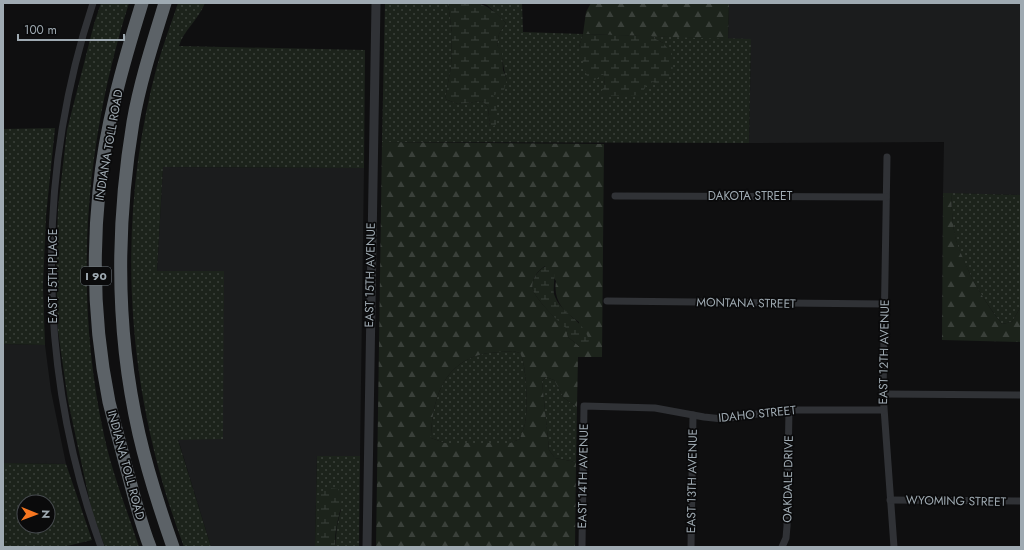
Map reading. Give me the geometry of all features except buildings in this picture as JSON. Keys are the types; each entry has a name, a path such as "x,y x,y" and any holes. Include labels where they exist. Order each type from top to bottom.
{"highway":[{"name":"INDIANA TOLL ROAD","path":"142,3 126,56 110,123 99,190 95,258 99,337 109,402 141,524 150,547"},
{"name":"INDIANA TOLL ROAD","path":"165,3 148,57 134,121 127,166 122,220 121,275 124,331 139,433 154,491 173,547"}],"street":[{"name":"EAST 15TH PLACE","path":"93,3 73,81 62,138 54,201 51,267 54,344 61,398 86,505 101,547"},
{"name":"EAST 15TH AVENUE","path":"367,547 376,3"},
{"name":"EAST 12TH AVENUE","path":"887,158 883,410 894,547"},
{"name":"DAKOTA STREET","path":"614,196 886,197"},
{"name":"MONTANA STREET","path":"607,301 884,304"},
{"path":"883,394 1021,395"},
{"name":"IDAHO STREET","path":"584,406 650,407 723,419 790,410 883,410"},
{"name":"EAST 14TH AVENUE","path":"582,547 584,406"},
{"name":"OAKDALE DRIVE","path":"782,547 786,538 787,526 790,410"},
{"name":"EAST 13TH AVENUE","path":"691,547 694,415"},
{"name":"WYOMING STREET","path":"890,500 1021,501"}],"shaded area":[{"path":"729,3 1021,3 1021,195 943,193 944,142 749,143 751,40 728,39"},
{"path":"163,167 364,168 360,456 317,456 315,547 211,547 178,439 223,438 157,271"},
{"path":"3,344 45,345 51,391 66,464 3,463"}],"green space":[{"path":"101,3 129,3 114,55 102,109 94,163 88,217 87,272 89,327 94,381 107,449 139,547 105,547 92,512 68,401 58,331 56,269 58,208 67,130 94,24"},
{"path":"178,3 205,3 184,35 179,46 365,50 364,168 163,167 157,271 224,271 223,439 178,440 211,547 184,547 164,489 149,429 139,369 133,309 131,248 135,187 143,126 157,66"},
{"path":"385,3 448,3 452,33 451,67 445,99 458,104 482,101 488,107 490,127 493,95 507,80 501,53 497,45 499,34 506,23 487,5 481,3 522,3 523,32 583,34 579,47 603,73 605,79 601,96 653,82 663,43 651,36 751,39 749,143 382,142"},
{"path":"448,3 480,4 492,10 506,23 499,34 497,45 502,52 503,70 507,80 503,93 493,95 497,103 496,125 490,127 488,107 482,101 458,104 445,99 451,67 452,33"},
{"path":"591,3 729,3 728,39 583,34 586,12"},
{"path":"583,34 651,36 663,43 672,53 673,74 659,85 653,82 646,86 641,95 600,96 605,79 603,74 595,80 588,80 579,47"},
{"path":"55,128 46,216 43,286 45,345 3,344 3,129"},
{"path":"382,142 604,144 602,357 578,357 577,407 564,398 554,380 546,377 542,381 549,450 555,458 576,462 575,547 376,547","holes":["545,266 556,281 555,288 560,305 568,314 579,322 580,347 568,337 566,327 558,321 538,299 533,290 535,276 539,270","513,351 520,353 522,359 527,399 525,426 520,439 510,443 445,443 431,438 437,399 447,377 466,360 479,355"]},
{"path":"943,193 951,193 953,222 957,244 973,280 984,299 1002,324 1012,322 1021,306 1021,342 942,340"},
{"path":"951,193 1021,195 1021,306 1012,322 1002,324 978,290 968,271 955,238"},
{"path":"546,266 554,272 554,294 557,301 561,307 578,322 587,334 589,341 585,347 580,347 568,337 566,328 538,299 533,290 533,282 537,273"},
{"path":"513,351 520,353 522,359 527,399 525,426 520,439 510,443 445,443 431,438 437,399 447,377 466,360 479,355"},
{"path":"546,377 554,380 564,398 577,407 576,462 555,458 549,450 542,381"},
{"path":"317,456 360,456 359,547 335,547 337,526 341,509 321,533 321,547 315,547"},
{"path":"3,463 66,464 92,540 63,547 3,547"},
{"path":"330,488 338,489 341,498 341,507 335,533 335,547 321,547 321,492"}]}
